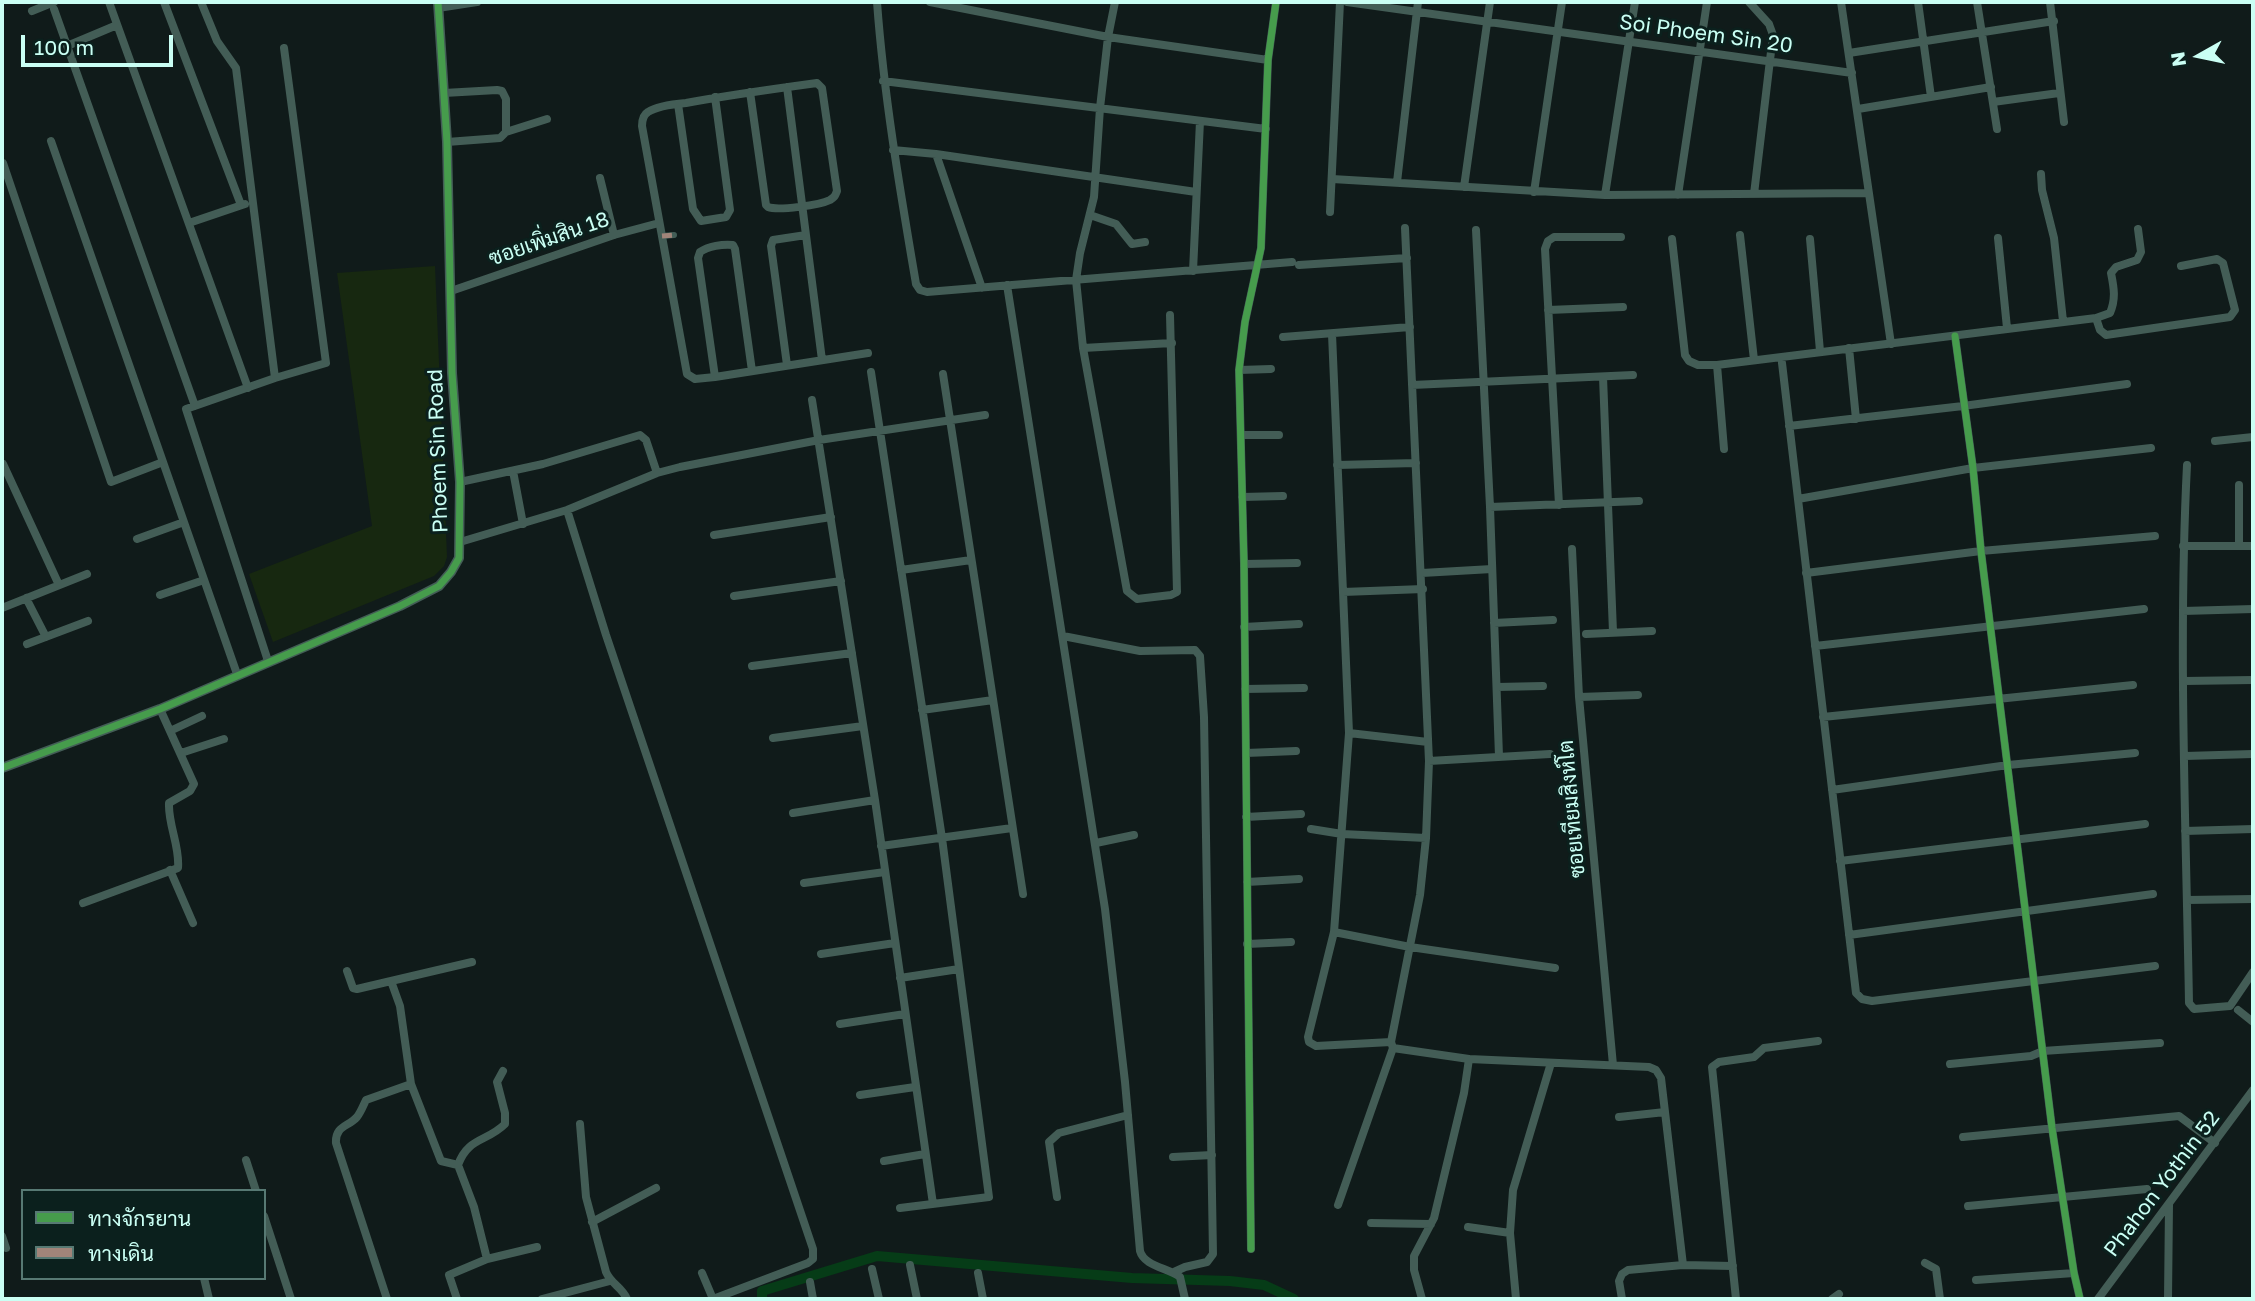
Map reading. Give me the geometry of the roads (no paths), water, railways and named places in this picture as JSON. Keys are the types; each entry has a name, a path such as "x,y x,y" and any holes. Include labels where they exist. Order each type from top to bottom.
{"street":[{"path":"108,2 248,388"},
{"path":"164,2 241,205"},
{"path":"201,2 217,41 236,68 275,378"},
{"path":"438,5 477,2"},
{"path":"877,2 883,81 893,150 916,284 920,290 927,292 982,288 1259,265 1407,258"},
{"path":"930,2 1108,37 1268,60"},
{"path":"1115,2 1108,37 1090,215 1076,280 1083,348 1127,591 1137,599 1177,592 1170,316"},
{"path":"1251,1249 1240,370 1245,322 1259,265 1268,60 1276,2"},
{"path":"1331,212 1340,2"},
{"name":"Soi Phoem Sin 20","path":"1347,2 1852,72"},
{"path":"1397,182 1418,2"},
{"path":"1464,187 1490,2"},
{"path":"1534,192 1562,2"},
{"path":"1605,195 1634,2"},
{"path":"1678,195 1707,2"},
{"path":"1749,2 1773,29 1754,194"},
{"path":"1840,2 1891,344"},
{"path":"1918,2 1931,97"},
{"path":"1978,2 1997,129"},
{"path":"2050,2 2064,122"},
{"name":"Phoem Sin Road","path":"2,768 160,709 400,606 439,586 451,572 458,558 460,542 460,482 452,373 447,142 438,5"},
{"path":"32,12 54,6 195,406"},
{"path":"1849,54 2053,22"},
{"path":"67,46 117,25"},
{"path":"268,661 186,409 326,363 284,48"},
{"path":"883,81 1266,130"},
{"path":"750,92 766,205 772,209 803,205 828,200 836,195 837,191 821,85 817,83 750,92 715,97 678,104 650,111 642,120 687,374 695,379 715,377 868,353"},
{"path":"787,87 822,360"},
{"path":"1858,109 1991,87"},
{"path":"444,93 502,91 506,99 506,132"},
{"path":"1993,102 2059,93"},
{"path":"678,104 692,209 701,221 721,220 730,209 715,97"},
{"path":"447,142 492,140 500,138 506,132 547,119"},
{"path":"1193,271 1200,121"},
{"path":"51,141 237,674"},
{"path":"893,150 1196,192"},
{"path":"936,154 982,288"},
{"path":"3,163 5,184 111,482 163,462"},
{"path":"2041,174 2042,190 2054,238 2063,321"},
{"path":"600,178 614,235"},
{"path":"1332,179 1605,195 1868,193"},
{"path":"189,223 253,201"},
{"path":"1090,215 1116,224 1132,244 1145,242"},
{"name":"ซอยเพิ่มสิน 18","path":"451,291 614,235 659,223"},
{"path":"1338,1206 1392,1045 1420,895 1426,838 1429,761 1405,228"},
{"path":"1672,239 1685,355 1689,361 1698,365 1717,365 2096,318 2110,313 2113,305 2115,294 2111,273 2116,267 2137,260 2141,252 2138,229"},
{"path":"1476,230 1499,756"},
{"path":"662,236 674,235"},
{"path":"787,365 771,246 773,240 778,238 806,235"},
{"path":"1740,235 1754,359"},
{"path":"1559,505 1545,249 1548,241 1554,237 1621,237"},
{"path":"1997,238 2007,328"},
{"path":"1810,239 1820,351"},
{"path":"715,377 698,258 700,252 710,247 728,244 735,249 752,371"},
{"path":"2096,318 2100,330 2106,335 2230,317 2235,310 2223,263 2217,259 2180,266"},
{"path":"1007,285 1107,920 1142,1257 1179,1278"},
{"path":"1548,310 1623,307"},
{"path":"1283,337 1410,327"},
{"path":"1332,334 1349,733 1334,932 1309,1032 1309,1042 1316,1046 1392,1045 1469,1059 1649,1067 1656,1070 1661,1078 1683,1265"},
{"path":"1955,336 2052,1128 2080,1299"},
{"path":"1083,348 1171,343"},
{"path":"1849,348 1856,419"},
{"path":"1782,363 1856,993 1862,999 1872,1001 2155,967"},
{"path":"1717,365 1724,449"},
{"path":"1240,370 1271,369"},
{"path":"871,372 942,838 989,1197 900,1208"},
{"path":"943,374 1023,894"},
{"path":"1412,385 1633,375"},
{"path":"1603,377 1613,632"},
{"path":"1789,426 2127,384"},
{"path":"812,400 933,1204"},
{"path":"460,542 567,510 657,473 819,440 985,415"},
{"path":"460,482 513,471 640,435 646,439 657,473"},
{"path":"1242,435 1279,435"},
{"path":"2215,441 2253,437"},
{"path":"1798,499 1973,468 2151,447"},
{"path":"1337,465 1416,463"},
{"path":"4,464 59,585"},
{"path":"2187,465 2183,546 2183,681 2189,1003 2193,1009 2230,1006 2253,972"},
{"path":"513,471 523,523"},
{"path":"2239,485 2239,546"},
{"path":"1242,497 1283,496"},
{"path":"1490,507 1639,502"},
{"path":"567,510 606,635 813,1249 813,1259 808,1263 713,1299 702,1273"},
{"path":"714,535 831,517"},
{"path":"137,540 184,522"},
{"path":"1806,573 1981,551 2155,536"},
{"path":"2183,546 2253,546"},
{"name":"ซอยเทียมสิงห์โต","path":"1572,549 1579,696 1613,1065"},
{"path":"901,570 971,560"},
{"path":"1244,564 1297,563"},
{"path":"1422,573 1492,569"},
{"path":"2,608 87,574"},
{"path":"160,596 204,580"},
{"path":"734,596 841,581"},
{"path":"1343,592 1423,589"},
{"path":"26,598 46,637"},
{"path":"1815,646 2144,609"},
{"path":"2183,611 2253,609"},
{"path":"1493,623 1553,620"},
{"path":"27,644 88,621"},
{"path":"1244,628 1299,624"},
{"path":"1586,634 1652,631"},
{"path":"1063,636 1140,651 1195,650 1200,656 1204,717 1213,1254 1207,1262 1185,1267 1179,1278 1185,1299"},
{"path":"751,666 852,653"},
{"path":"2183,681 2253,680"},
{"path":"1823,717 2133,685"},
{"path":"1497,687 1543,686"},
{"path":"1245,689 1304,688"},
{"path":"1579,696 1638,695"},
{"path":"922,709 993,700"},
{"path":"83,903 178,868 169,803 190,791 194,785 160,709"},
{"path":"170,730 202,716"},
{"path":"773,738 863,726"},
{"path":"1349,733 1428,742"},
{"path":"181,753 224,739"},
{"path":"1246,753 1296,751"},
{"path":"1832,790 2008,765 2135,753"},
{"path":"1429,761 1550,754"},
{"path":"2185,756 2253,754"},
{"path":"793,813 874,800"},
{"path":"1246,817 1301,814"},
{"path":"1840,861 2145,824"},
{"path":"881,846 1012,828"},
{"path":"1311,829 1342,834 1426,838"},
{"path":"2185,831 2253,829"},
{"path":"1096,843 1134,835"},
{"path":"170,870 193,923"},
{"path":"804,883 885,872"},
{"path":"1247,882 1299,878"},
{"path":"1849,934 2152,894"},
{"path":"2187,900 2253,899"},
{"path":"1334,932 1410,947 1555,968"},
{"path":"1248,944 1291,942"},
{"path":"821,954 895,943"},
{"path":"346,971 353,988 357,989 472,962"},
{"path":"900,978 959,969"},
{"path":"391,981 400,1006 411,1084 441,1161 458,1165"},
{"path":"2238,1010 2253,1022"},
{"path":"840,1024 905,1014"},
{"path":"1736,1299 1712,1067 1720,1062 1754,1057 1764,1048 1818,1041"},
{"path":"1950,1064 2031,1056 2043,1051 2160,1043"},
{"path":"1422,1299 1414,1270 1414,1256 1432,1224 1461,1106 1469,1059"},
{"path":"1516,1299 1510,1233 1513,1190 1551,1063"},
{"path":"488,1259 474,1207 458,1165 463,1152 474,1142 499,1130 505,1124 505,1113 496,1082 503,1071"},
{"path":"387,1299 336,1143 336,1135 339,1129 359,1115 366,1100 411,1084"},
{"path":"860,1095 915,1087"},
{"name":"Phahon Yothin 52","path":"2098,1299 2253,1090"},
{"path":"1619,1118 1665,1112"},
{"path":"1057,1197 1049,1142 1052,1137 1128,1115"},
{"path":"1963,1137 2179,1116 2215,1143"},
{"path":"580,1124 586,1197 592,1222 610,1281 624,1292 627,1299"},
{"path":"884,1161 925,1154"},
{"path":"1173,1157 1212,1155"},
{"path":"246,1160 255,1189"},
{"path":"592,1222 656,1188"},
{"path":"1968,1206 2147,1189"},
{"path":"2168,1299 2169,1205"},
{"path":"266,1222 291,1299"},
{"path":"1371,1223 1432,1224"},
{"path":"1468,1227 1510,1233"},
{"path":"2,1236 6,1248"},
{"path":"457,1299 449,1275 488,1259 537,1247"},
{"path":"1925,1263 1936,1269 1940,1299"},
{"path":"910,1265 917,1299"},
{"path":"1622,1299 1619,1281 1622,1273 1628,1270 1683,1265 1733,1266"},
{"path":"872,1269 879,1299"},
{"path":"978,1273 983,1299"},
{"path":"1976,1280 2074,1273"},
{"path":"204,1280 209,1299"},
{"path":"541,1299 610,1281"},
{"path":"810,1282 813,1299"}],"waterway":[{"path":"762,1299 762,1291 877,1256 1132,1278 1230,1281 1264,1285 1294,1299"}]}
